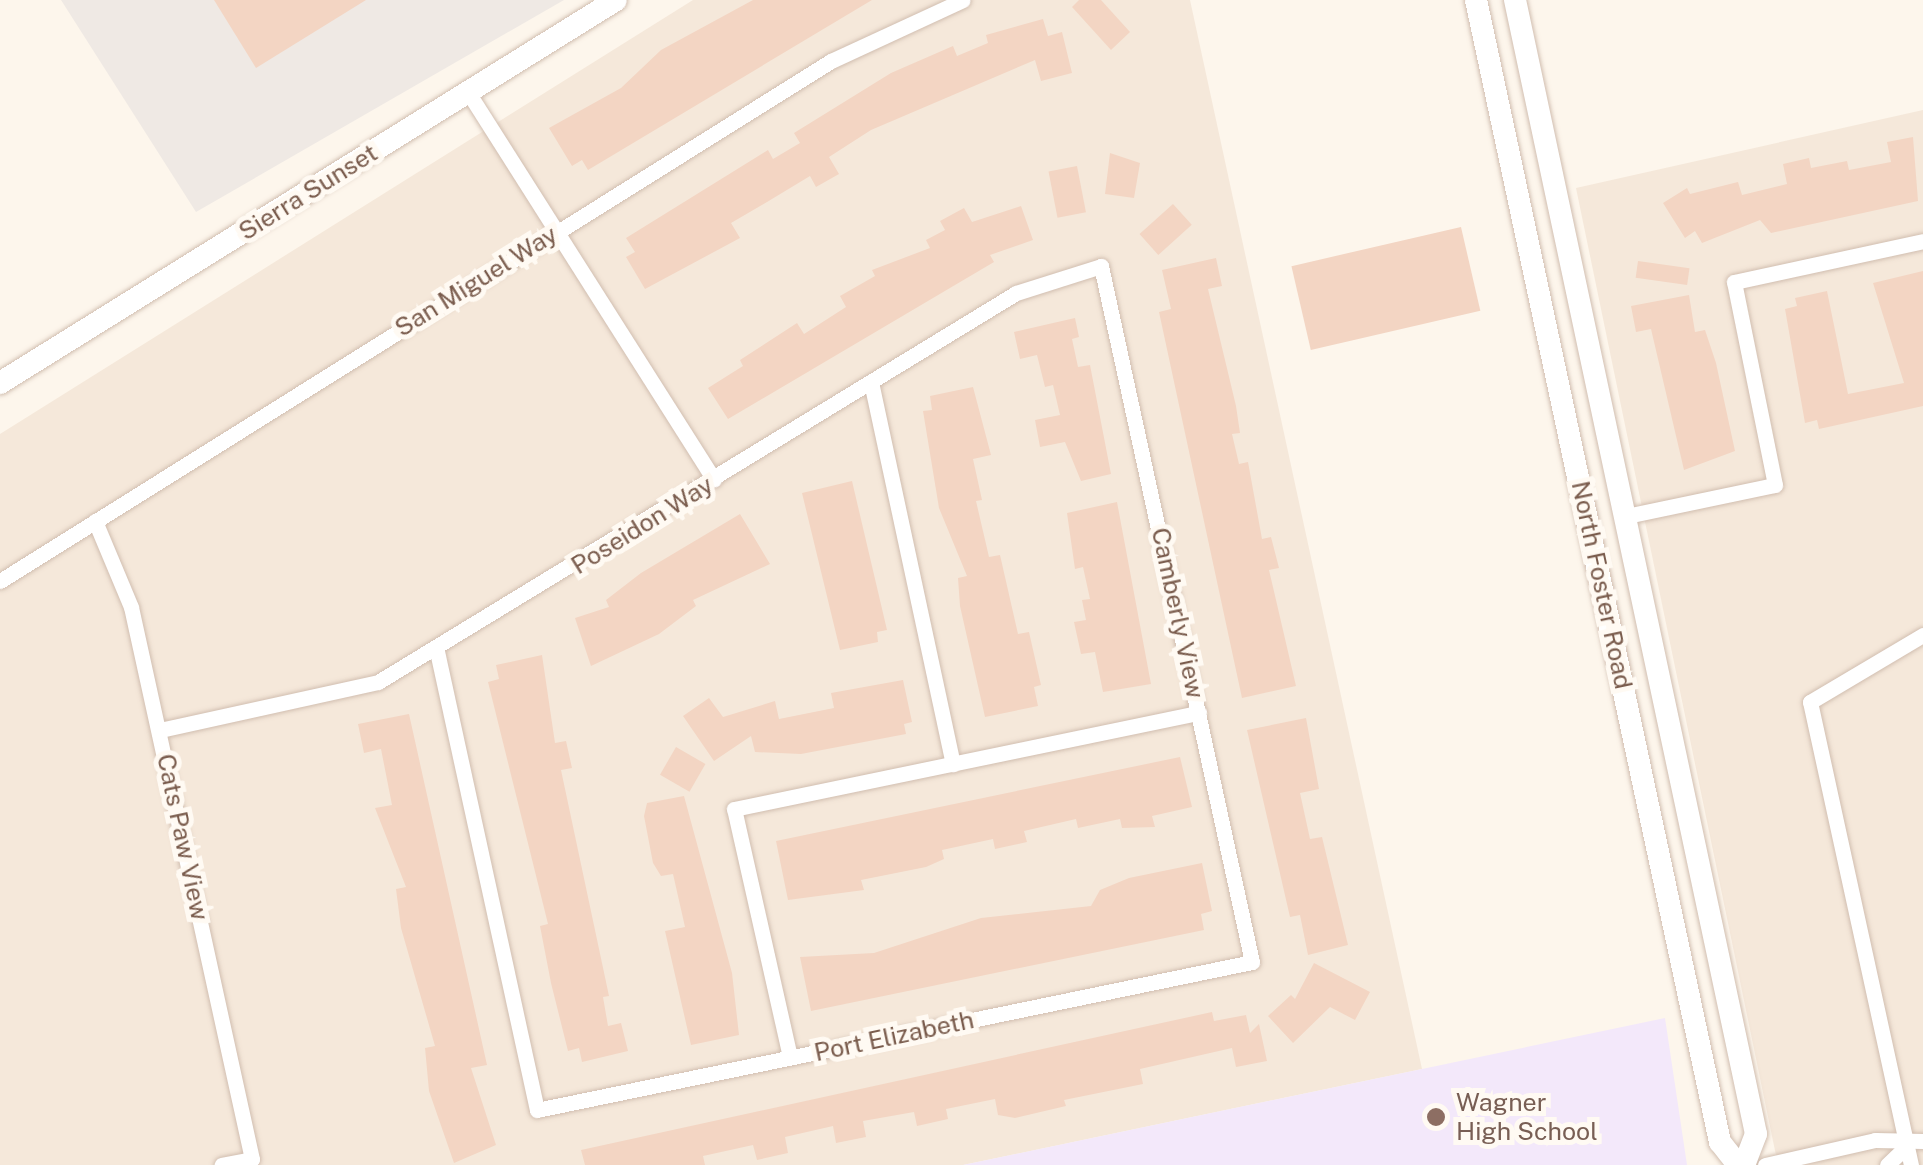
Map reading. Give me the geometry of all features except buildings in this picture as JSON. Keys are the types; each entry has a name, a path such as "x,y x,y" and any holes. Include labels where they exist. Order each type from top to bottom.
{"main road":[{"name":"Sierra Sunset","path":"0,383 616,0"},
{"name":"North Foster Road","path":"1476,0 1720,1142 1741,1165 1756,1134 1515,0"}],"street":[{"name":"San Miguel Way","path":"0,581 831,61 963,0"},
{"path":"468,92 714,480"},
{"path":"1626,516 1775,485 1734,282 1923,242"},
{"name":"Poseidon Way","path":"160,730 378,682 437,652 1016,293 1101,266"},
{"name":"Camberly View","path":"1101,266 1252,962"},
{"path":"870,382 953,764"},
{"name":"Cats Paw View","path":"96,521 131,606 252,1159 222,1165"},
{"path":"1911,1165 1915,1144 1810,702 1923,636"},
{"name":"Port Elizabeth","path":"437,652 537,1110 1252,962"},
{"path":"790,1057 734,809 1199,714"},
{"path":"1766,1165 1875,1140 1915,1144"},
{"path":"1887,1165 1915,1144"}],"shaded area":[{"path":"61,0 564,0 196,212"},
{"path":"693,0 1190,0 1422,1069 963,1165 0,1165 0,434"},
{"path":"1923,110 1923,1165 1778,1165 1576,188"},
{"name":"Wagner High School","path":"1665,1018 1687,1165 963,1165 1422,1069"}],"place":[{"name":"Wagner High School","path":"1436,1117"}]}
